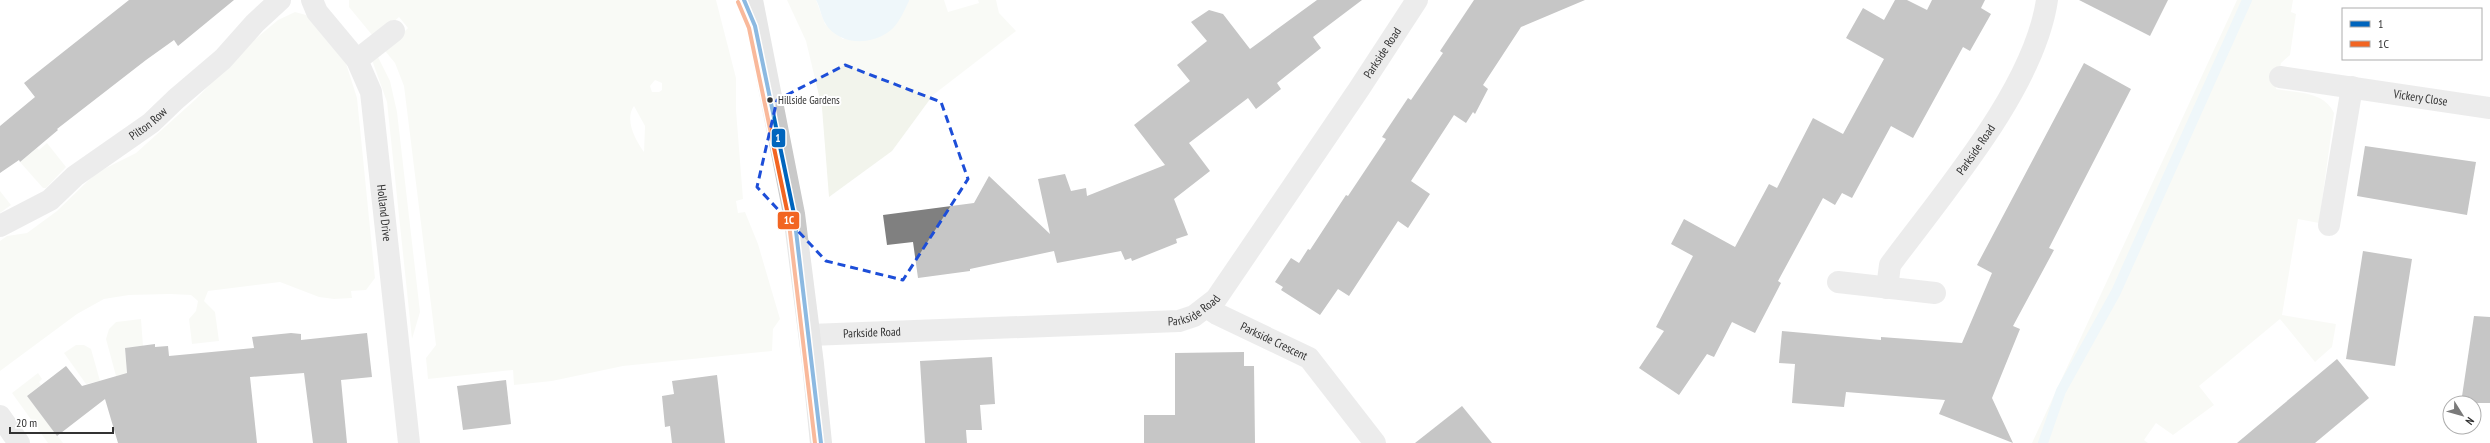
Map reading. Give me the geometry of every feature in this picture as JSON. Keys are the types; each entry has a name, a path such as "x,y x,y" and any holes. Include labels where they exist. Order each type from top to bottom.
{"main road":[{"path":"744,0 755,26"},
{"path":"752,0 755,26 794,214 810,335 821,443"}],"street":[{"name":"Pilton Row","path":"0,226 50,200 75,176 151,123 176,99 223,59 255,22 280,0"},
{"name":"Holland Drive","path":"312,0 317,12 357,60 371,92 378,142 409,443"},
{"name":"Parkside Road","path":"810,335 1179,321 1194,316 1208,308 1216,299 1355,95 1416,0"},
{"name":"Parkside Road","path":"1887,288 1890,265 1985,136 2016,83 2032,51 2042,23 2047,0"},
{"path":"357,60 394,31"},
{"name":"Vickery Close","path":"2280,77 2490,108"},
{"path":"2329,224 2352,87"},
{"path":"1838,282 1935,293"},
{"name":"Parkside Crescent","path":"1208,308 1309,358 1375,443"},
{"path":"0,416 19,443"}],"highlighted area":[{"path":"845,65 941,102 968,179 903,280 826,261 757,187 777,100"}],"shaded area":[{"path":"349,0 716,0 736,78 736,110 743,199 736,201 738,213 745,212 758,244 780,319 773,329 772,351 623,366 552,381 514,385 513,370 428,379 426,358 436,345 404,86 395,63 349,7","holes":["399,17 408,28 399,37 389,26","655,80 662,83 662,90 659,92 652,92 650,86","634,106 645,126 644,152 632,130 630,118"]},
{"path":"787,0 816,0 825,24 843,39 909,0 944,0 948,12 979,3 978,0 996,0 999,13 1016,31 933,95 892,151 829,197 822,108 806,41"},
{"path":"816,0 909,1 899,20 891,30 875,39 856,41 847,40 831,31 825,23"},
{"path":"2237,0 2293,0 2291,12 2296,14 2290,55 2281,63 2276,89 2309,94 2317,97 2324,101 2334,113 2319,223 2298,219 2282,315 2336,324 2332,347 2315,362 2280,319 2199,386 2214,405 2173,435 2156,423 2144,440 2148,443 2032,443"},
{"path":"295,12 306,15 315,23 344,57 357,98 375,278 366,290 351,291 352,298 334,299 319,297 280,282 208,291 204,301 215,312 219,341 192,344 189,319 196,311 198,301 191,295 129,295 104,299 77,314 0,371 0,241 7,236 27,233 57,211 96,173 136,153 196,99 246,47 278,20"},
{"path":"377,55 390,81 397,112 420,312 412,339 387,102 372,60"},
{"path":"47,143 66,167 46,188 43,188 20,162 37,148 39,150"},
{"path":"0,191 11,205 0,213"},
{"path":"141,319 143,346 125,348 127,375 116,376 106,339 109,329 116,322"},
{"path":"76,345 84,345 91,349 100,381 86,384 64,353"},
{"path":"38,373 42,379 39,382 41,385 27,396 63,443 48,443 12,393"}],"building":[{"path":"129,0 234,0 178,46 174,40 146,60 57,129 58,130 20,162 19,160 0,173 0,126 35,97 24,83"},
{"path":"1317,0 1362,0 1313,37 1321,48 1277,83 1281,89 1256,109 1248,98 1189,143 1210,171 1174,199 1188,235 1176,239 1177,243 1132,261 1131,258 1125,260 1121,251 1057,263 1054,251 970,269 970,271 918,278 913,242 887,245 883,215 974,203 989,176 1050,234 1038,179 1065,174 1071,191 1086,188 1087,196 1165,165 1134,125 1190,81 1177,65 1207,41 1191,22 1209,10 1223,14 1250,49"},
{"path":"1474,0 1585,0 1521,27 1483,85 1488,89 1475,114 1473,112 1466,123 1454,115 1411,181 1430,194 1408,228 1398,221 1349,296 1338,289 1320,315 1281,290 1283,287 1275,282 1291,258 1299,263 1308,249 1310,250 1346,195 1348,196 1386,139 1382,137 1408,98 1411,100 1443,53 1440,51"},
{"path":"1895,0 1907,0 1927,10 1932,0 1985,0 1981,8 1991,14 1970,51 1963,47 1913,138 1891,126 1852,198 1842,193 1835,205 1823,198 1778,281 1781,283 1755,333 1732,322 1714,357 1707,354 1679,395 1639,368 1664,331 1656,327 1693,256 1671,244 1684,219 1735,247 1769,184 1777,188 1813,118 1843,134 1884,59 1846,38 1863,8 1884,20"},
{"path":"2079,0 2168,0 2150,36"},
{"path":"2084,63 2131,89 2049,248 2054,250 2013,326 2020,329 1992,398 2013,443 1939,414 1945,400 1846,392 1844,407 1792,403 1795,364 1779,363 1782,331 1881,340 1881,337 1962,343 1992,273 1977,265"},
{"path":"2365,146 2476,162 2467,215 2357,196"},
{"path":"2363,251 2412,259 2395,366 2346,359"},
{"path":"2474,316 2490,317 2490,403 2482,403 2482,395 2462,395"},
{"path":"291,333 301,334 301,340 367,333 372,377 341,380 347,443 313,443 304,373 250,377 257,443 118,443 105,399 57,436 27,396 66,366 82,386 127,373 125,348 155,344 155,347 168,346 169,356 254,348 252,337"},
{"path":"1244,352 1244,366 1254,366 1255,443 1144,443 1144,415 1175,415 1175,353"},
{"path":"992,357 995,404 980,405 982,430 966,430 967,443 925,443 920,361"},
{"path":"2337,359 2369,398 2315,443 2237,443"},
{"path":"717,375 725,443 672,443 670,426 665,427 662,396 674,394 672,381"},
{"path":"506,380 511,424 463,430 457,386"},
{"path":"1462,406 1492,443 1415,443"}],"waterway":[{"path":"2043,443 2061,391 2116,292 2247,0"}],"transit line":[{"name":"1","path":"744,0 755,26 794,214 821,443"},
{"name":"1C","path":"738,2 749,28 788,215 815,443"}],"place":[{"name":"Hillside Gardens","path":"770,100"}]}
